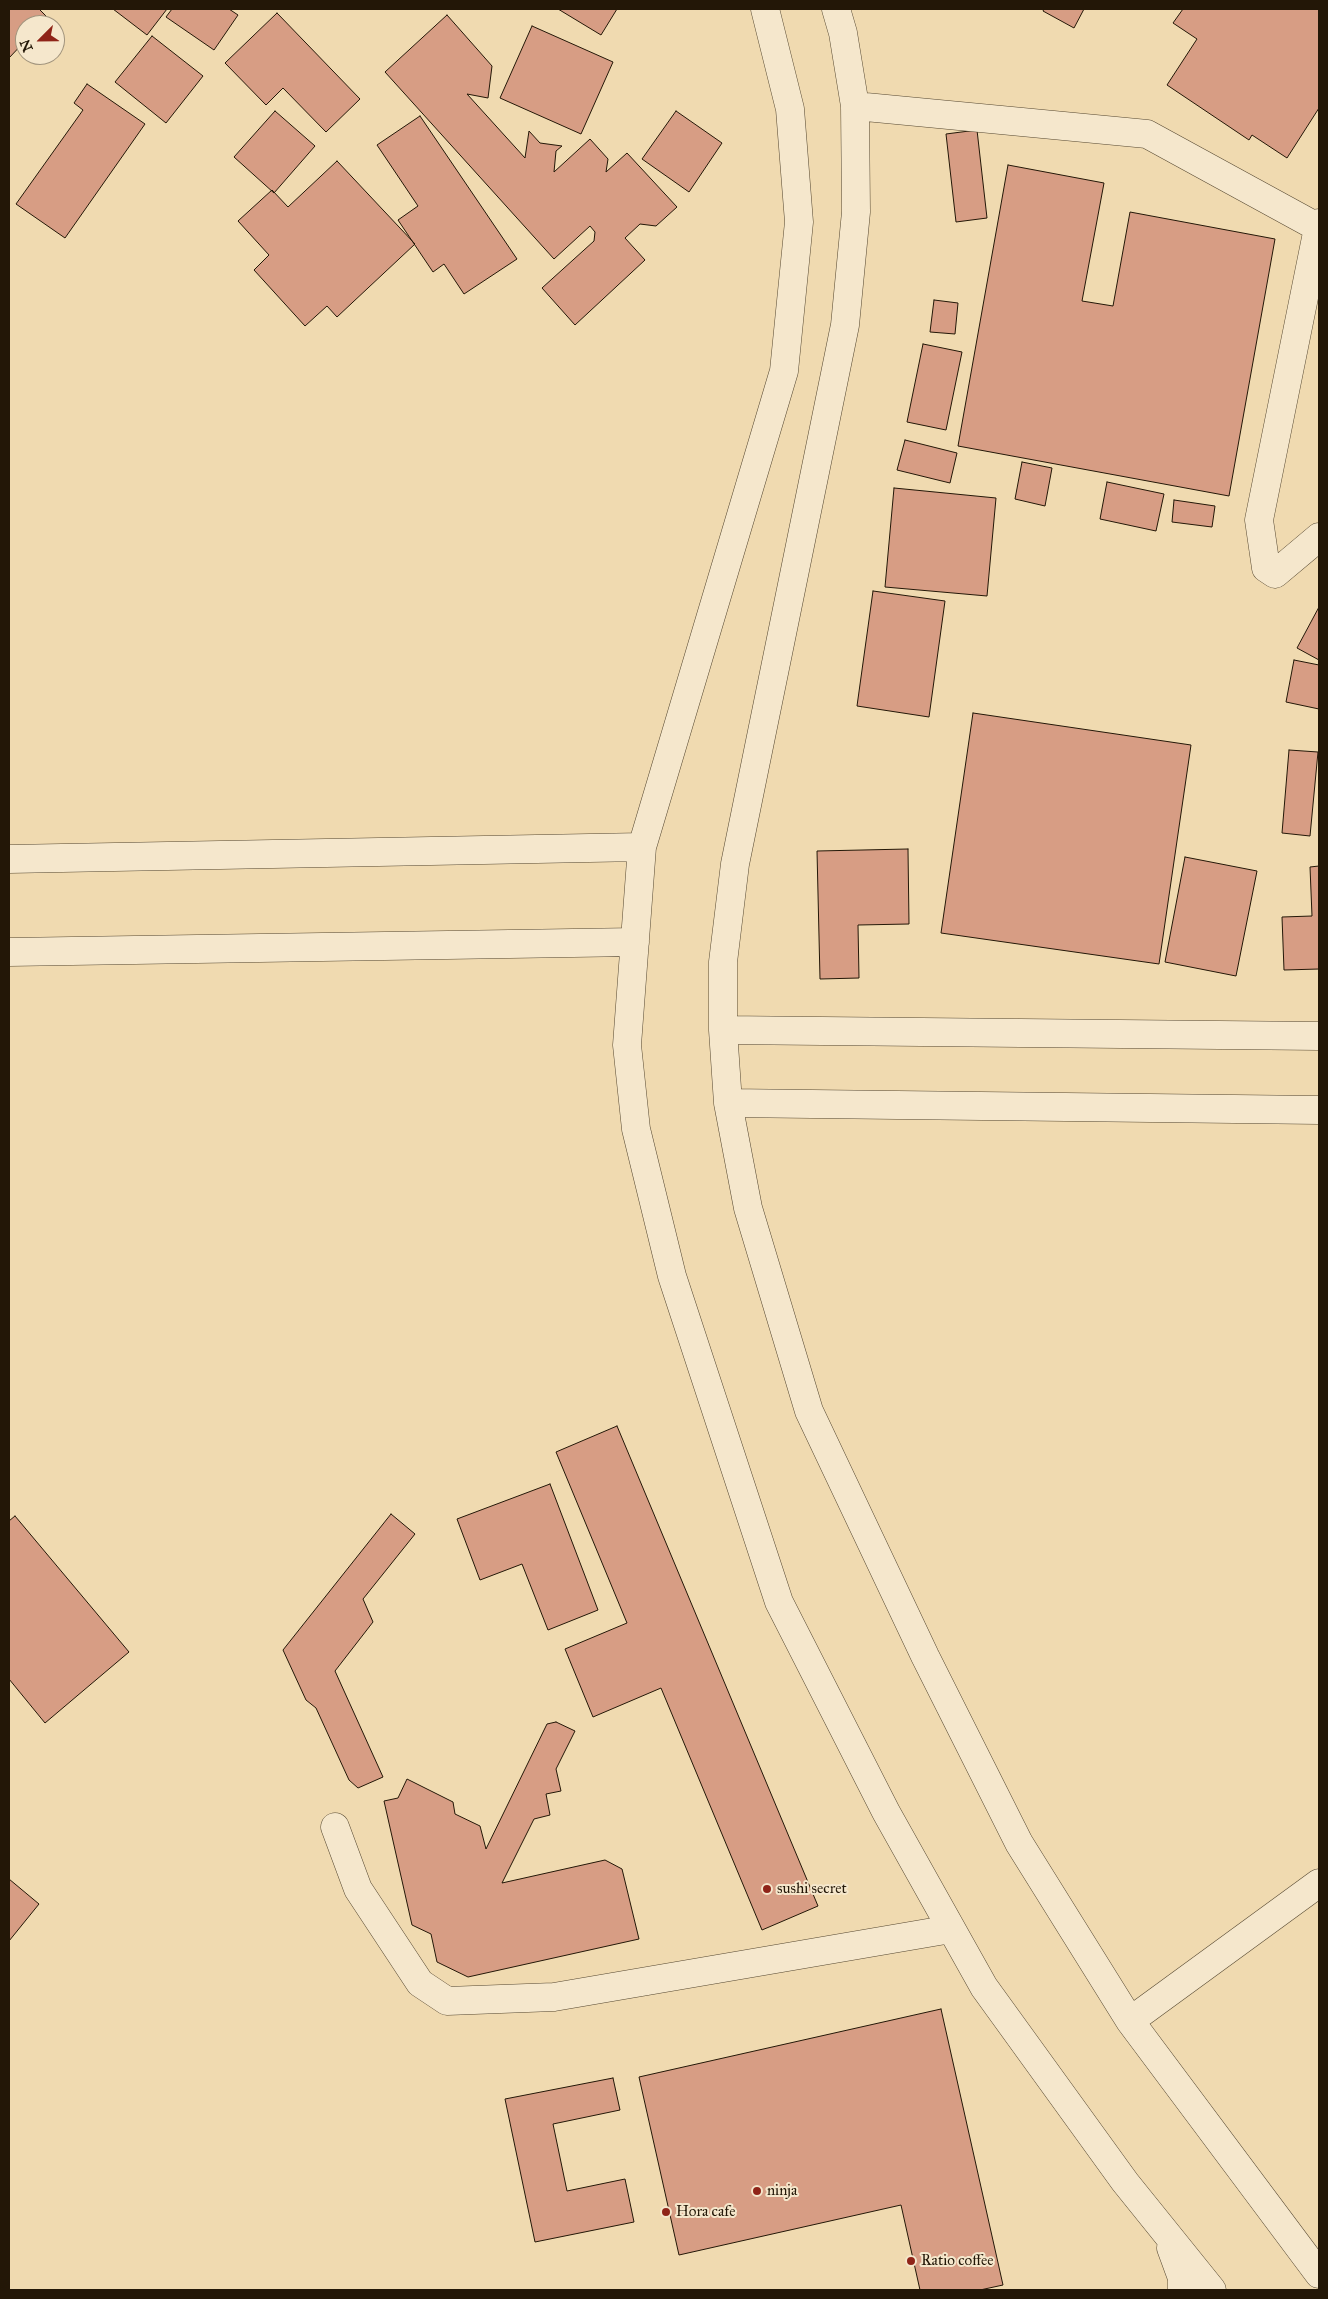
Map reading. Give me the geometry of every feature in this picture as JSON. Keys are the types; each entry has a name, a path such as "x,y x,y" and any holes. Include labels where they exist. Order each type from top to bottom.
{"street":[{"path":"765,9 790,109 799,222 784,371 642,847 627,1045 636,1129 672,1276 779,1602 886,1812 984,1987 1125,2182 1212,2290"},
{"path":"836,9 843,34 855,106 856,212 845,325 735,864 723,962 723,1030 728,1103 748,1208 809,1411 925,1656 1019,1843 1130,2021 1319,2274"},
{"path":"855,106 1147,134 1319,226 1259,520 1266,568 1275,574 1319,537"},
{"path":"9,859 642,847"},
{"path":"9,952 635,942"},
{"path":"723,1030 1319,1036"},
{"path":"728,1103 1319,1110"},
{"path":"335,1828 358,1888 420,1984 448,2001 554,1997 951,1929"},
{"path":"1130,2021 1319,1883"},
{"path":"1166,2233 1182,2278 1182,2290"}],"building":[{"path":"9,9 39,9 45,15 15,15 15,52 9,58"},
{"path":"113,9 167,9 147,35"},
{"path":"172,9 229,9 238,15 214,50 166,17"},
{"path":"558,9 617,9 601,35"},
{"path":"1044,9 1084,9 1074,28 1043,11"},
{"path":"1183,9 1319,9 1319,108 1287,158 1252,135 1249,140 1167,85 1197,39 1173,23"},
{"path":"277,13 360,99 326,132 283,88 266,105 225,63"},
{"path":"447,15 492,66 488,98 467,94 525,158 529,131 540,143 562,146 556,151 554,172 590,139 608,159 606,172 627,153 677,207 656,226 640,224 625,238 645,260 575,325 542,288 594,241 595,232 590,226 554,259 385,72"},
{"path":"532,26 613,62 581,134 500,98"},
{"path":"152,36 203,76 166,123 115,82"},
{"path":"87,84 145,124 65,238 16,204 83,110 74,103"},
{"path":"275,111 315,146 274,193 234,157"},
{"path":"676,111 722,143 689,192 642,159"},
{"path":"420,116 517,259 464,294 444,264 433,272 398,220 418,206 377,145"},
{"path":"977,130 987,218 956,222 946,134"},
{"path":"337,161 415,244 337,317 327,306 305,326 254,270 269,255 238,221 272,190 288,207"},
{"path":"1008,165 1104,183 1082,301 1113,306 1130,212 1275,239 1229,496 958,446"},
{"path":"934,300 958,303 955,334 930,332"},
{"path":"923,344 962,352 946,430 907,422"},
{"path":"905,440 957,453 950,483 897,470"},
{"path":"1022,462 1052,468 1045,506 1015,499"},
{"path":"1107,482 1164,494 1156,531 1100,519"},
{"path":"894,488 996,498 987,596 885,587"},
{"path":"1174,500 1215,506 1212,527 1172,522"},
{"path":"873,591 945,601 929,717 857,706"},
{"path":"1319,607 1319,660 1297,648"},
{"path":"1294,660 1319,665 1319,709 1286,702"},
{"path":"973,713 1191,745 1159,964 941,933"},
{"path":"1289,750 1318,752 1310,836 1282,833"},
{"path":"908,849 909,924 858,925 859,978 820,979 817,851"},
{"path":"1185,857 1257,871 1236,976 1165,962"},
{"path":"1319,866 1319,969 1284,970 1282,917 1312,916 1310,867"},
{"path":"617,1426 818,1906 762,1930 661,1688 593,1717 565,1649 627,1623 556,1452"},
{"path":"550,1484 598,1610 548,1630 522,1564 480,1580 457,1519"},
{"path":"391,1514 415,1534 363,1599 373,1622 335,1671 383,1777 358,1788 349,1780 316,1708 306,1700 283,1650"},
{"path":"15,1516 129,1652 45,1723 9,1679 9,1521"},
{"path":"556,1722 575,1731 556,1769 561,1791 546,1794 550,1815 534,1819 502,1883 605,1860 622,1869 639,1939 468,1977 437,1962 431,1934 412,1925 384,1801 398,1798 407,1779 453,1802 455,1814 480,1826 486,1849 547,1724"},
{"path":"9,1879 39,1904 9,1941"},
{"path":"941,2009 1003,2285 980,2290 920,2290 901,2205 679,2255 639,2077"},
{"path":"613,2078 620,2110 553,2124 567,2191 625,2179 634,2222 535,2242 505,2099"}],"place":[{"name":"sushi secret","path":"767,1889"},
{"name":"ninja","path":"757,2191"},
{"name":"Hora cafe","path":"666,2212"},
{"name":"Ratio coffee","path":"911,2261"}]}
